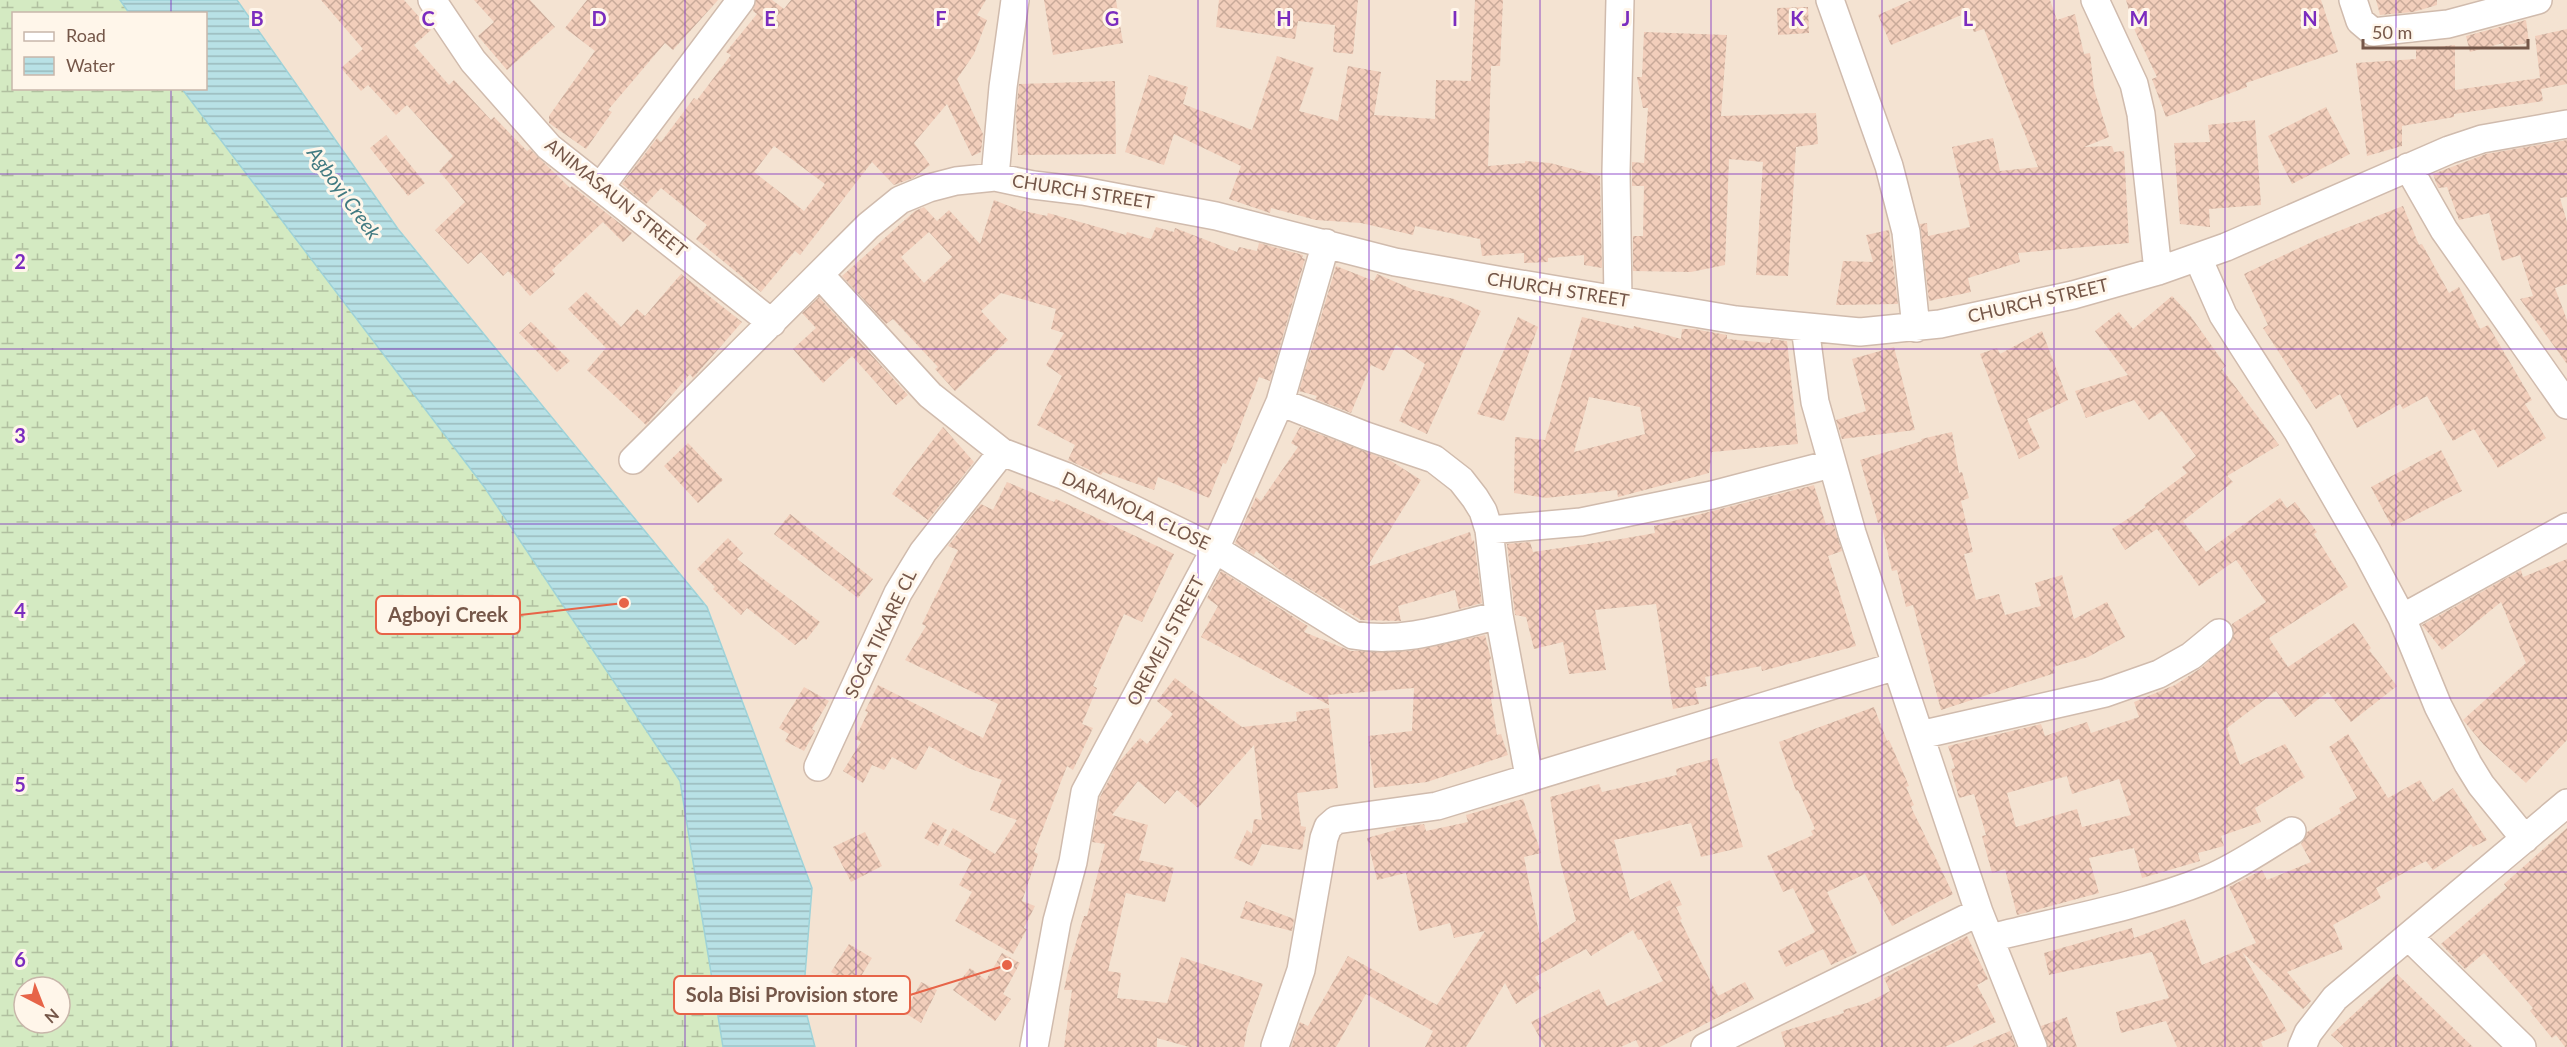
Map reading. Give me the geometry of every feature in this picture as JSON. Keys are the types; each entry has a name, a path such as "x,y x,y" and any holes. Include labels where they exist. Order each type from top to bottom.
{"street":[{"name":"ANIMASAUN STREET","path":"432,0 473,61 549,147 772,323"},
{"path":"601,186 741,0"},
{"path":"995,177 1003,87 1015,0"},
{"path":"1618,300 1616,172 1620,0"},
{"path":"1830,0 1889,166 1906,232 1916,328"},
{"path":"2095,0 2134,84 2141,114 2158,271"},
{"path":"2353,0 2360,21 2373,32 2448,24 2538,0"},
{"name":"CHURCH STREET","path":"633,460 821,276 868,226 900,200 929,188 957,181 995,177 1033,186 1144,201 1326,243 1395,262 1736,320 1860,332 1916,328 2073,295 2158,271 2198,258 2408,167 2482,140 2567,124"},
{"path":"2408,167 2444,230 2567,405"},
{"name":"OREMEJI STREET","path":"1034,1047 1057,921 1073,862 1085,792 1215,549 1280,402 1326,243"},
{"path":"2198,258 2223,315 2298,432 2402,618 2438,706 2468,764 2481,785 2525,839"},
{"name":"DARAMOLA CLOSE","path":"821,276 930,395 1002,452 1065,476 1215,549 1353,635 1374,639 1403,637 1499,615"},
{"path":"1805,327 1815,402 1831,464 1979,912 2033,1047"},
{"path":"1280,402 1366,436 1434,459 1461,480 1483,511 1489,530 1499,615 1529,776"},
{"name":"SOGA TIKARE CL","path":"818,767 898,593 923,552 1002,452"},
{"path":"1489,530 1581,522 1712,495 1831,464"},
{"path":"2402,618 2567,527"},
{"path":"1920,735 2105,693 2159,674 2191,656 2219,633"},
{"path":"1275,1046 1300,970 1328,827 1336,820 1348,816 1399,813 1437,806 1529,776 1896,666"},
{"path":"2302,1047 2308,1033 2335,998 2410,938 2525,839 2566,808"},
{"path":"1990,938 2131,906 2172,892 2211,878 2292,831"},
{"path":"1705,1047 1979,912"},
{"path":"2410,938 2522,1047"}],"shaded area":[{"path":"237,0 2567,0 2567,1047 815,1047 803,1000 812,888 707,607 398,229"}],"green space":[{"path":"0,0 120,0 128,12 12,12 12,90 183,90 485,488 680,781 723,1047 0,1047"}],"water":[{"path":"120,0 237,0 398,229 707,607 812,888 803,1000 815,1047 723,1047 680,781 485,488 183,90 207,90 207,12 128,12"}],"building":[{"path":"321,0 404,0 431,30 414,45 449,85 454,80 491,120 494,117 527,151 530,149 570,188 572,186 632,233 623,242 603,222 552,270 555,274 530,296 508,271 503,276 481,252 468,264 435,230 465,202 439,171 453,156 407,105 396,115 368,85 361,91 341,68 363,49"},
{"path":"474,0 530,0 555,27 507,70 478,36 494,22"},
{"path":"587,0 718,0 673,50 665,43 608,110 612,112 586,149 549,123 549,116 595,51 565,28"},
{"path":"756,0 772,0 784,9 791,0 986,0 977,15 987,20 974,54 957,79 983,134 981,152 972,156 947,104 914,143 930,165 913,178 894,185 872,162 800,255 795,251 761,292 696,239 707,225 661,188 646,204 622,184 657,138 661,142 694,98 697,100 731,55 726,52 757,14 753,11","holes":["774,146 825,184 804,211 754,172"]},
{"path":"1044,0 1116,0 1123,43 1053,55"},
{"path":"1219,0 1358,0 1353,54 1333,52 1335,25 1298,21 1295,39 1216,27"},
{"path":"1475,0 1503,0 1500,66 1491,66 1488,166 1525,163 1525,161 1550,163 1600,176 1602,268 1584,265 1584,255 1548,258 1548,262 1524,263 1524,253 1482,256 1480,239 1415,226 1413,235 1361,223 1316,220 1271,208 1270,213 1229,199 1241,166 1174,134 1164,165 1125,152 1149,75 1188,87 1183,104 1252,130 1277,56 1314,68 1299,111 1338,121 1348,66 1381,72 1374,115 1435,119 1436,80 1471,81"},
{"path":"1912,0 2050,0 2057,20 2075,14 2084,54 2090,53 2094,89 2109,137 2084,147 2112,146 2114,152 2124,151 2129,243 2018,253 2020,262 1968,278 1971,292 1929,301 1920,224 1927,223 1928,236 1970,227 1952,147 1993,138 2000,171 2038,167 1984,29 1974,32 1966,13 1891,45 1878,15"},
{"path":"2126,0 2321,0 2338,52 2246,83 2247,87 2166,117 2152,79 2157,77 2135,31"},
{"path":"2376,0 2437,0 2437,5 2413,12 2380,15"},
{"path":"1808,7 1809,33 1778,35 1777,8"},
{"path":"2526,20 2529,43 2504,47 2503,43 2470,52 2466,36"},
{"path":"2567,29 2567,84 2541,89 2543,101 2454,114 2454,117 2402,126 2402,146 2367,156 2356,63 2416,59 2416,49 2455,45 2455,90 2540,78 2535,36"},
{"path":"1644,32 1727,35 1721,116 1816,113 1818,144 1796,147 1788,276 1756,275 1763,162 1729,159 1725,265 1691,272 1633,271 1633,236 1643,236 1644,186 1632,186 1632,162 1644,163 1648,108 1643,108 1637,77 1642,77"},
{"path":"1115,81 1116,154 1018,155 1016,115 1019,84"},
{"path":"2326,107 2350,154 2292,184 2268,136"},
{"path":"2255,120 2261,205 2209,209 2210,227 2180,224 2174,143 2210,142 2208,125"},
{"path":"386,135 425,183 408,196 370,148"},
{"path":"2567,140 2567,197 2560,198 2567,222 2567,284 2555,288 2567,320 2567,364 2520,299 2533,296 2520,255 2502,261 2489,213 2459,220 2447,187 2438,188 2433,174 2486,154"},
{"path":"994,200 1019,210 1047,216 1048,213 1126,235 1127,232 1151,239 1156,227 1174,232 1175,228 1237,252 1239,247 1257,251 1259,243 1303,255 1302,258 1305,259 1270,381 1259,377 1226,464 1223,463 1209,498 1158,477 1154,490 1103,472 1101,475 1068,460 1075,445 1037,425 1062,376 1046,365 1064,333 1051,329 1056,309 1001,293 981,311 1008,340 955,391 935,369 938,367 893,319 886,324 842,276 915,211 924,207 937,221 949,210 980,244","holes":["929,232 952,257 924,283 901,257"]},
{"path":"2403,206 2419,245 2422,244 2449,293 2459,287 2480,329 2488,325 2532,400 2525,404 2546,438 2498,468 2474,429 2453,441 2427,396 2403,409 2400,404 2357,428 2340,394 2316,409 2263,328 2268,325 2244,274 2318,239"},
{"path":"1889,230 1898,304 1836,305 1843,261 1873,262 1866,235"},
{"path":"1336,266 1374,281 1377,274 1414,290 1454,299 1481,311 1427,434 1399,421 1425,364 1396,345 1384,371 1371,365 1351,413 1315,399 1317,396 1299,391"},
{"path":"681,274 742,322 693,378 690,374 646,425 587,370 606,348 568,309 586,292 621,327 637,309 645,316"},
{"path":"2172,296 2189,314 2226,366 2222,369 2279,445 2227,476 2233,482 2183,521 2206,552 2280,498 2287,508 2295,502 2317,532 2314,534 2348,587 2269,638 2288,667 2354,623 2371,648 2369,650 2397,686 2351,722 2328,692 2295,717 2276,691 2227,728 2240,765 2285,744 2305,777 2255,808 2261,822 2221,836 2224,846 2198,853 2200,861 2142,878 2134,848 2089,858 2099,893 2017,915 2005,869 1992,873 1982,836 1986,835 1974,794 1959,798 1951,769 1955,768 1948,746 2041,724 2045,736 2087,722 2091,733 2139,717 2134,702 2175,685 2201,668 2233,639 2232,624 2266,602 2236,560 2199,586 2157,529 2125,550 2112,529 2146,507 2144,505 2187,473 2182,467 2196,456 2162,411 2149,420 2134,400 2086,418 2075,391 2128,375 2095,331 2119,312 2133,329","holes":["2067,776 2072,794 2119,779 2131,815 2082,827 2077,809 2016,827 2007,793"]},
{"path":"819,297 908,395 896,405 852,356 823,383 793,349 816,328 802,313"},
{"path":"1518,317 1538,327 1504,421 1477,414"},
{"path":"1582,317 1633,329 1634,326 1681,339 1682,329 1694,329 1727,335 1727,339 1770,343 1771,339 1787,341 1798,444 1712,452 1709,473 1618,497 1617,490 1546,498 1514,493 1515,437 1545,440","holes":["1589,397 1640,407 1645,434 1574,452"]},
{"path":"531,322 570,361 557,372 519,333"},
{"path":"2042,331 2068,400 2027,419 2040,448 2019,459 1980,354 1997,348 2000,354"},
{"path":"1894,347 1915,430 1842,439 1836,420 1866,411 1852,359"},
{"path":"943,427 974,462 928,520 892,494"},
{"path":"1300,427 1391,461 1421,480 1367,567 1470,532 1472,541 1474,540 1482,603 1459,609 1455,590 1398,606 1401,621 1361,620 1286,575 1256,551 1254,555 1235,543 1256,497 1261,501 1298,447 1291,443"},
{"path":"1952,432 1959,473 1962,472 1969,498 1961,501 1973,552 1964,554 1976,600 1999,594 2005,615 2041,606 2035,583 2062,575 2074,619 2107,602 2125,637 2088,657 2053,667 2055,673 1941,710 1913,605 1906,607 1897,570 1892,571 1881,522 1878,523 1860,460 1922,441 1921,439"},
{"path":"688,443 723,480 698,503 664,466"},
{"path":"2441,450 2462,491 2392,527 2371,487"},
{"path":"1007,482 1054,502 1056,499 1174,554 1142,622 1124,614 1093,686 1097,688 1082,724 1093,728 1073,770 1067,766 1034,852 1038,854 1022,901 1035,906 1024,928 1027,929 1013,954 955,921 972,892 959,885 972,860 944,845 953,828 995,854 1017,820 990,810 1002,780 968,768 929,746 916,770 892,757 884,770 872,765 863,783 843,771 861,742 855,739 878,685 983,738 998,704 905,660 926,626 922,624 958,550 948,546 981,504 993,510"},
{"path":"1814,485 1826,525 1833,523 1842,551 1828,556 1856,646 1762,671 1761,666 1705,677 1707,686 1695,688 1699,704 1673,709 1656,604 1595,610 1606,670 1569,674 1563,642 1534,649 1526,617 1515,615 1507,544 1530,542 1533,552 1655,533 1654,526"},
{"path":"790,514 873,579 858,598 774,534"},
{"path":"728,538 743,553 737,559 820,622 806,640 804,638 795,645 747,608 741,615 713,589 715,587 697,569"},
{"path":"2567,559 2567,740 2526,783 2484,745 2463,720 2526,663 2501,602 2442,650 2422,625 2521,570 2523,577"},
{"path":"1221,571 1308,626 1304,632 1351,651 1409,651 1485,635 1491,659 1489,660 1494,699 1491,699 1497,735 1501,734 1508,755 1427,782 1374,788 1368,736 1412,731 1414,688 1328,695 1329,705 1201,637 1218,606 1207,598"},
{"path":"1175,678 1242,727 1297,721 1296,712 1329,708 1338,788 1297,793 1301,826 1306,827 1302,850 1262,844 1252,866 1234,858 1247,830 1252,834 1254,819 1262,820 1254,745 1198,808 1177,790 1165,804 1138,781 1112,815 1148,825 1139,860 1174,868 1165,902 1126,893 1108,971 1121,973 1117,998 1167,1003 1181,957 1263,984 1247,1029 1244,1047 1189,1047 1157,1038 1157,1047 1064,1047 1072,990 1064,990 1084,916 1087,916 1105,844 1092,842 1100,797 1118,763 1140,738 1147,744 1173,714 1157,701"},
{"path":"804,687 829,701 812,729 815,731 804,751 785,741 789,734 779,728"},
{"path":"1874,707 1887,741 1889,740 1909,786 1906,787 1914,805 1911,807 1953,894 1892,926 1865,874 1827,892 1857,953 1831,965 1823,949 1786,967 1778,951 1815,932 1793,888 1783,892 1767,856 1813,835 1811,831 1815,829 1798,790 1796,791 1779,742"},
{"path":"2348,734 2388,798 2420,780 2433,802 2453,788 2487,840 2473,847 2471,844 2433,870 2426,861 2376,888 2381,898 2333,925 2343,949 2287,972 2311,1001 2303,1009 2242,952 2287,1031 2261,1042 2263,1047 2177,1047 2166,1021 2121,1033 2116,1012 2169,998 2152,952 2049,975 2044,953 2132,928 2134,938 2185,919 2202,965 2256,943 2229,887 2262,870 2267,880 2311,862 2301,844 2307,832 2341,813 2339,808 2357,798 2329,747"},
{"path":"1717,758 1743,847 1701,857 1691,823 1614,840 1630,900 1670,880 1682,905 1676,907 1682,919 1680,920 1718,996 1745,982 1754,999 1660,1047 1639,1047 1636,1040 1621,1047 1545,1047 1531,1022 1599,989 1607,1006 1663,981 1641,939 1638,940 1633,930 1591,956 1586,949 1535,977 1541,988 1516,1004 1505,983 1466,1047 1425,1047 1433,1031 1366,994 1336,1047 1291,1047 1300,1022 1308,1026 1348,956 1437,1005 1485,931 1454,938 1450,923 1419,931 1406,873 1377,880 1367,838 1396,830 1396,828 1424,824 1426,831 1468,822 1466,815 1523,799 1541,853 1524,857 1541,943 1576,921 1560,861 1550,797 1599,784 1602,792 1677,775 1676,769"},
{"path":"933,822 947,830 938,846 924,838"},
{"path":"2567,828 2567,1047 2565,1047 2556,1035 2552,1038 2530,1011 2533,1008 2484,953 2465,969 2441,944 2507,888 2504,884"},
{"path":"865,832 882,866 851,882 833,847"},
{"path":"1246,901 1294,919 1292,931 1240,918"},
{"path":"1967,936 1988,979 1977,985 1996,1022 1945,1047 1785,1047 1781,1032 1844,1013 1843,1010 1867,1003 1890,991 1884,978"},
{"path":"849,944 872,958 855,986 831,972"},
{"path":"1002,953 1020,963 1003,994 1011,999 995,1021 953,990 970,968 986,980"},
{"path":"2397,974 2473,1047 2344,1047 2331,1035"},
{"path":"921,982 937,990 921,1023 905,1013"},
{"path":"2067,1017 2077,1047 2048,1047 2041,1026"},
{"path":"2010,1031 2016,1047 1973,1047 1973,1046"}],"place":[{"name":"Agboyi Creek","path":"624,603"},
{"name":"Sola Bisi Provision store","path":"1007,965"}]}
